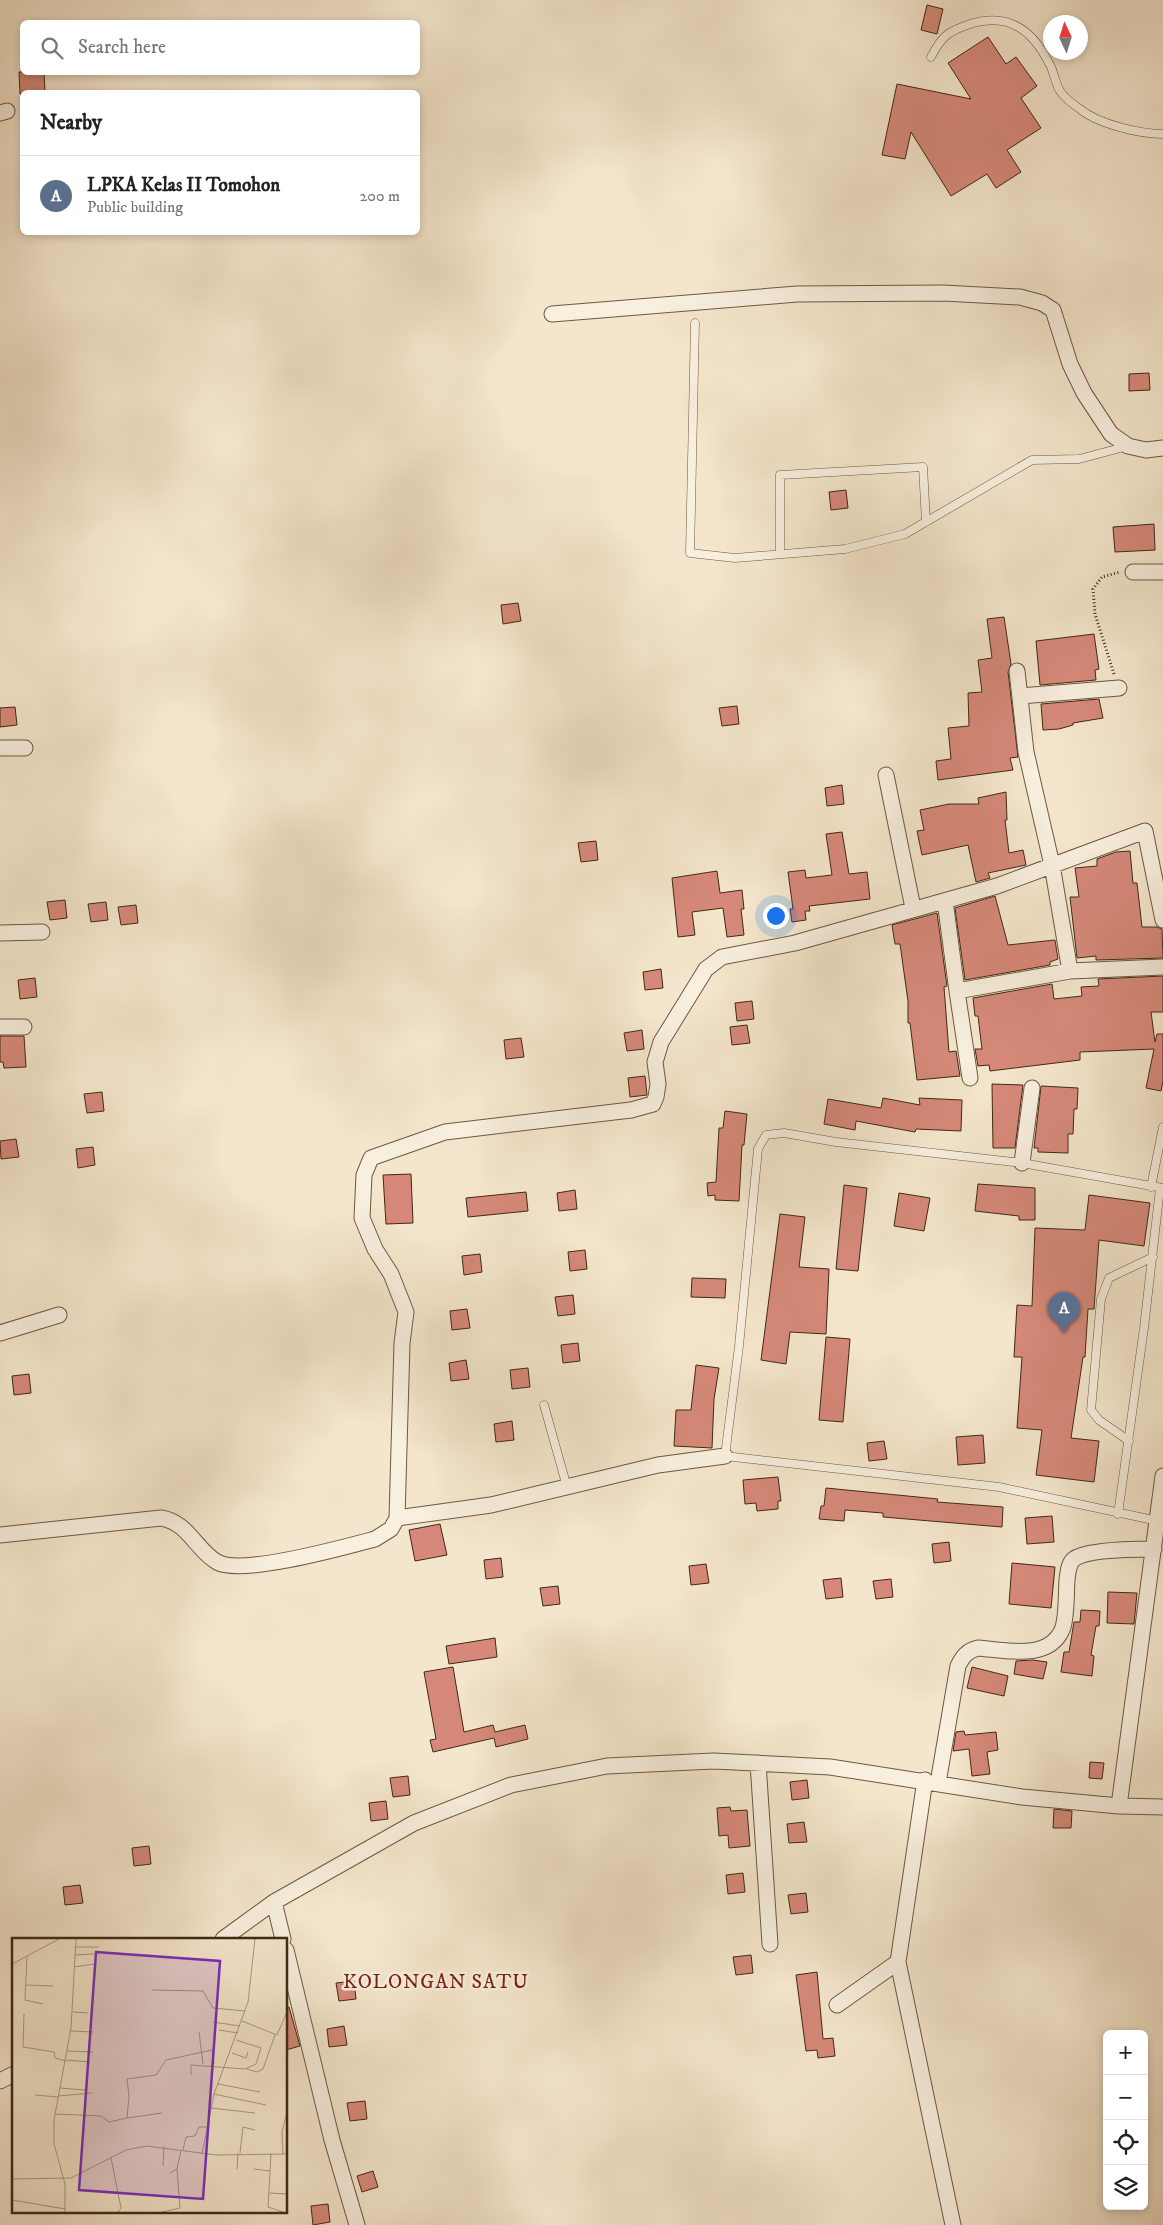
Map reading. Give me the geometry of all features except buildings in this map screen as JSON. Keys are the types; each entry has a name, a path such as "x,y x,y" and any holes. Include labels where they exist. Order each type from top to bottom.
{"street":[{"path":"552,314 797,294 943,294 1020,297 1042,303 1053,310 1070,364 1084,393 1111,434 1128,446 1146,450 1163,448"},
{"path":"1133,572 1163,572"},
{"path":"1017,671 1026,752 1052,866 1070,971"},
{"path":"1020,696 1118,688"},
{"path":"0,748 25,748"},
{"path":"886,775 913,908"},
{"path":"0,1535 161,1518 170,1520 180,1526 215,1561 220,1564 236,1566 260,1565 375,1539 391,1529 398,1518 402,1361 406,1312 391,1274 375,1249 362,1218 364,1175 371,1158 445,1132 631,1110 652,1104 656,1097 658,1084 655,1062 657,1051 706,969 722,957 795,942 997,886 1145,831 1163,920"},
{"path":"945,901 970,1078"},
{"path":"0,933 42,932"},
{"path":"957,991 1070,971 1163,967"},
{"path":"0,1027 24,1027"},
{"path":"1022,1163 1032,1088"},
{"path":"0,1333 59,1315"},
{"path":"398,1518 491,1505 658,1465 725,1456"},
{"path":"1119,1806 1163,1476"},
{"path":"953,2225 898,1962 931,1782 958,1666 962,1656 970,1650 978,1648 1030,1651 1046,1648 1054,1642 1063,1629 1068,1570 1074,1559 1081,1555 1115,1550 1154,1549"},
{"path":"224,1938 274,1902 414,1823 511,1785 608,1766 714,1761 830,1767 1022,1797 1119,1806 1163,1807"},
{"path":"758,1763 770,1944"},
{"path":"274,1902 283,1938"},
{"path":"288,1958 334,2148 357,2225"},
{"path":"837,2005 898,1962"},
{"path":"0,2081 12,2075"}],"lane":[{"path":"931,57 941,38 959,28 983,21 1016,23 1038,43 1050,64 1060,91 1081,111 1114,125 1151,134 1163,134"},
{"path":"695,323 690,553 735,558 845,549 905,534 1032,460 1079,460 1128,446"},
{"path":"780,554 780,475 923,467 926,522"},
{"path":"1151,1187 1163,1128"},
{"path":"1118,1514 1162,1188 1022,1163 836,1142 775,1132 766,1135 758,1149 739,1346 725,1456 999,1486 1118,1514 1158,1521"},
{"path":"1128,1440 1099,1420 1091,1410 1101,1299 1109,1278 1153,1257"},
{"path":"544,1405 567,1487"}],"path":[{"path":"1118,688 1095,614 1093,589 1102,577 1114,573 1133,572"}],"place":[{"name":"LPKA Kelas II Tomohon","path":"1064,1333"}],"district":[{"name":"KOLONGAN SATU","path":"436,1981"}]}
